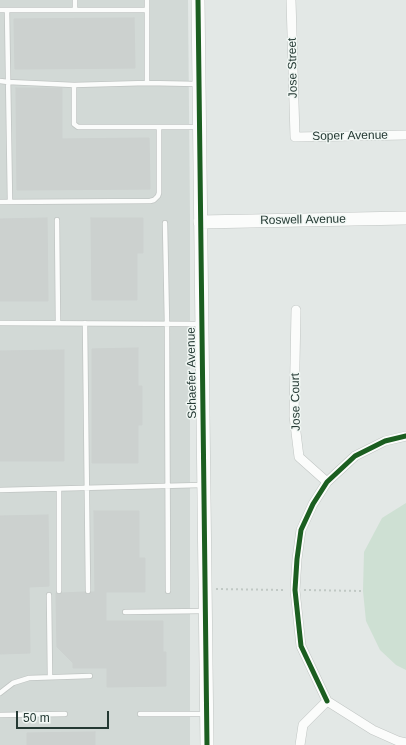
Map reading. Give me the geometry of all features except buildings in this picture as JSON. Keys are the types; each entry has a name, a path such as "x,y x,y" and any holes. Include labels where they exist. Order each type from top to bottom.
{"main road":[{"name":"Schaefer Avenue","path":"198,0 207,745"},
{"name":"Roswell Avenue","path":"200,222 406,218"}],"street":[{"name":"Jose Street","path":"291,0 295,137"},
{"name":"Soper Avenue","path":"295,137 406,135"},
{"name":"Jose Court","path":"296,310 294,416 299,457 327,482"},
{"path":"406,436 385,441 355,456 327,482 313,504 301,530 295,590 301,646 327,701 373,730 406,743"},
{"path":"300,745 303,725 327,701"}],"lane":[{"path":"75,0 75,10"},
{"path":"146,0 147,83"},
{"path":"0,10 146,10"},
{"path":"8,10 10,202"},
{"path":"0,81 74,85 147,83 198,84"},
{"path":"74,85 74,124 78,127 199,127"},
{"path":"0,202 154,200 159,193 159,127"},
{"path":"57,220 58,323"},
{"path":"165,223 168,591"},
{"path":"0,323 201,324"},
{"path":"85,323 88,591"},
{"path":"0,490 204,485"},
{"path":"59,489 59,591"},
{"path":"49,595 50,677"},
{"path":"125,612 206,611"},
{"path":"0,693 13,683 29,678 90,676"},
{"path":"0,715 65,714"},
{"path":"140,714 207,714"}],"shaded area":[{"path":"0,0 188,0 190,217 190,745 0,745"}],"green space":[{"path":"406,503 406,670 396,665 380,650 366,621 363,591 364,552 382,518"}],"cycle path":[{"path":"198,0 207,745"},
{"path":"327,701 301,646 295,590 301,530 313,504 327,482 355,456 385,441 406,436"}]}
